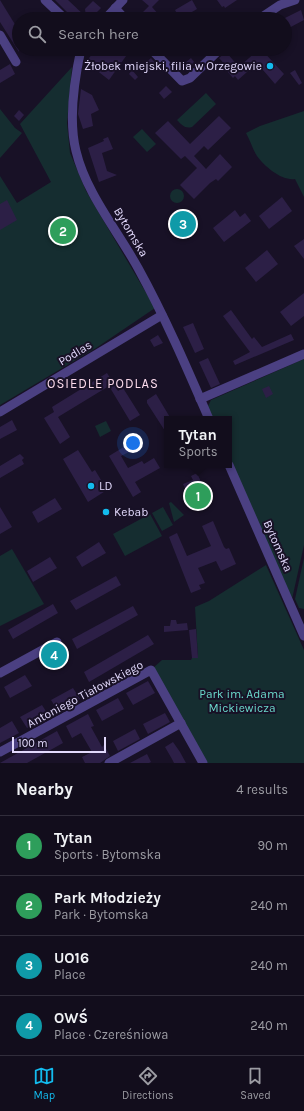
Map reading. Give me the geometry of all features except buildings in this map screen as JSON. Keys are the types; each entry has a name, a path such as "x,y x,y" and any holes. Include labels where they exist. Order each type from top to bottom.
{"street":[{"path":"45,0 58,12"},
{"path":"111,12 123,0"},
{"path":"270,12 280,5 295,0"},
{"path":"115,8 119,12"},
{"path":"0,35 12,55"},
{"path":"12,56 16,62"},
{"name":"Bytomska","path":"80,56 76,74 72,118 77,157 90,188 138,267 162,315 208,416"},
{"path":"158,56 182,81 190,78 213,56"},
{"name":"Podlas","path":"0,412 162,315"},
{"path":"200,399 304,354"},
{"name":"Bytomska","path":"230,468 304,636"},
{"path":"0,673 56,642"},
{"name":"Antoniego Tiałowskiego","path":"0,752 151,670 202,763"},
{"path":"109,763 181,723"}],"green space":[{"path":"72,67 67,123 70,153 86,191 155,308 96,348 0,405 0,176 17,203 51,182 20,124"},
{"path":"206,93 216,104 192,127 184,126 177,120"},
{"path":"0,109 15,128 22,133 0,158"},
{"path":"304,111 304,197 295,179 279,176 260,160 246,133 260,126"},
{"path":"142,129 156,144 147,152 133,137"},
{"path":"177,189 182,191 184,196 182,201 177,203 172,201 170,196 172,191"},
{"path":"304,359 304,545 292,599 232,464 232,416 211,416 207,408 211,400"},
{"path":"106,421 111,431 100,437 95,426"},
{"path":"171,502 184,515 174,522 169,503"},
{"path":"163,507 173,525 162,531 152,513"},
{"path":"150,514 162,536 125,556 113,534"},
{"path":"12,549 44,604 0,626 0,556"},
{"path":"304,558 304,609 299,608 295,599"},
{"name":"Park im. Adama Mickiewicza","path":"266,565 304,650 304,763 206,763 153,668 162,660 191,660 192,658 198,658 195,607 209,601"}],"place":[{"name":"Żłobek miejski, filia w Orzegowie","path":"270,66"},
{"name":"UO16","path":"183,224"},
{"name":"Park Młodzieży","path":"63,231"},
{"name":"LD","path":"91,486"},
{"name":"Tytan","path":"198,496"},
{"name":"Kebab","path":"106,512"},
{"name":"OWŚ","path":"54,655"}],"district":[{"name":"OSIEDLE PODLAS","path":"103,383"}]}
